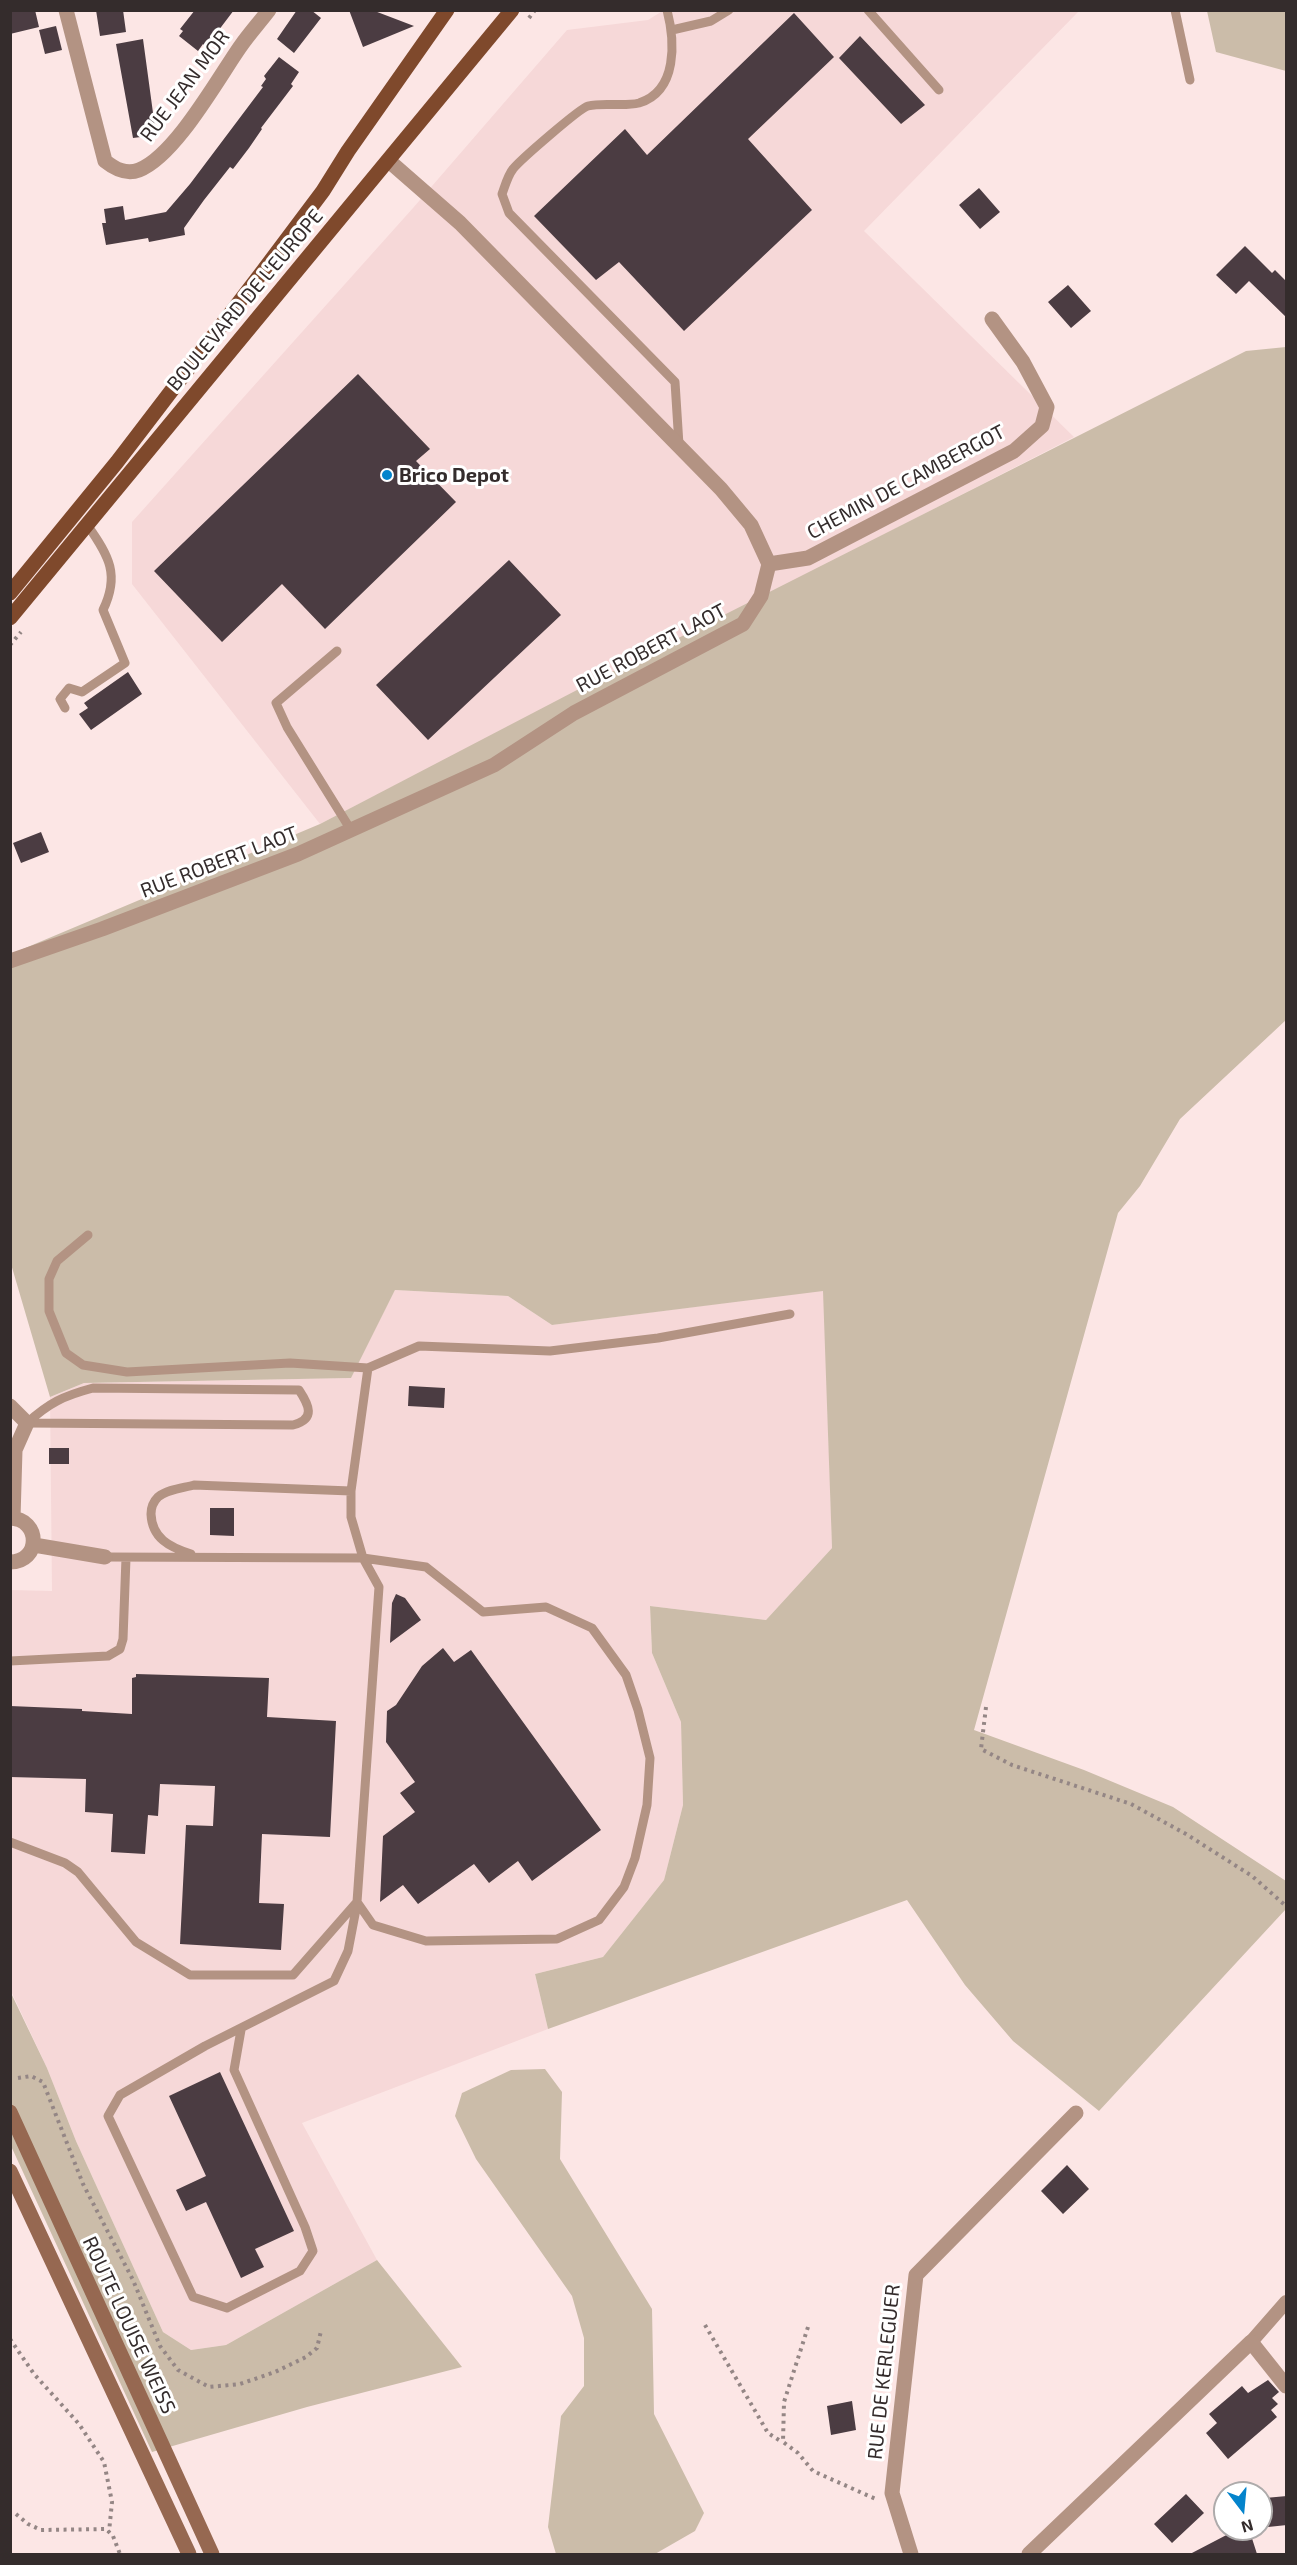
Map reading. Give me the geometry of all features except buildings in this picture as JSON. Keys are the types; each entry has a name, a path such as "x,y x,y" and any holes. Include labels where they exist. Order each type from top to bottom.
{"main road":[{"name":"BOULEVARD DE L'EUROPE","path":"10,593 117,462 323,191 361,132 447,10"},
{"name":"BOULEVARD DE L'EUROPE","path":"10,618 512,10"},
{"name":"ROUTE LOUISE WEISS","path":"10,2112 212,2554"},
{"path":"10,2171 189,2554"}],"street":[{"name":"RUE JEAN MOR","path":"66,10 105,161 118,171 136,172 153,163 183,129 269,10"},
{"path":"388,161 460,223 679,449 721,489 751,525 769,564"},
{"name":"CHEMIN DE CAMBERGOT","path":"769,564 808,558 1014,451 1042,426 1047,407 1023,362 992,319"},
{"name":"RUE ROBERT LAOT","path":"10,961 102,929 298,854 494,765 574,712 743,624 761,596 769,564"},
{"path":"10,1406 27,1423 15,1450 12,1518 27,1524 34,1538 34,1545 26,1557 20,1561 10,1562"},
{"path":"34,1545 105,1557"},
{"name":"RUE DE KERLEGUER","path":"911,2554 892,2493 916,2275 1076,2113"},
{"path":"1029,2554 1251,2342 1287,2302"},
{"path":"1251,2342 1287,2386"}],"lane":[{"path":"667,10 672,30 673,51 669,67 658,91 639,102 586,106 512,169 502,194 509,213 675,382 679,449"},
{"path":"672,30 711,21 729,10"},
{"path":"868,10 939,90"},
{"path":"1175,10 1190,80"},
{"path":"65,708 60,699 69,688 82,692 125,663 104,610 111,593 113,574 97,539 88,526"},
{"path":"337,651 276,703 287,727 351,830"},
{"path":"88,1235 57,1261 50,1279 49,1311 66,1353 83,1365 128,1372 290,1363 368,1368 419,1346 550,1351 658,1338 790,1314"},
{"path":"241,2030 234,2070 305,2227 313,2251 300,2271 226,2308 193,2297 108,2116 120,2095 205,2046 241,2030 334,1981 348,1951 357,1902 379,1587 363,1558 351,1517 351,1491 368,1368"},
{"path":"93,1388 299,1390 308,1403 309,1414 303,1422 293,1425 27,1423 47,1405 68,1394 93,1388"},
{"path":"199,1557 176,1550 159,1539 152,1526 151,1509 158,1497 172,1490 195,1485 351,1491"},
{"path":"105,1557 363,1558 426,1567 483,1612 546,1607 592,1628 626,1675 638,1710 650,1758 646,1805 635,1858 624,1887 598,1920 557,1939 426,1941 373,1925 357,1902"},
{"path":"10,1661 108,1656 120,1649 123,1639 126,1558"},
{"path":"10,1842 65,1863 78,1872 136,1942 190,1975 293,1975 357,1902"}],"path":[{"path":"986,1707 981,1749 1012,1765 1131,1804 1186,1834 1252,1876 1287,1906"},
{"path":"18,2078 31,2076 43,2082 84,2184 133,2280 160,2346 178,2370 208,2386 240,2384 275,2372 306,2357 317,2348 321,2331"},
{"path":"705,2325 768,2433 798,2453 813,2471 897,2510"},
{"path":"783,2442 784,2402 808,2327"},
{"path":"10,2340 34,2374 79,2424 104,2462 112,2502 109,2532"},
{"path":"16,2514 28,2524 41,2530 106,2529 120,2554"}],"shaded area":[{"path":"664,10 1079,11 864,231 1074,437 320,824 132,584 132,522 413,208 567,30 648,20"},
{"path":"1207,11 1286,11 1286,71 1216,52"},
{"path":"1286,347 1286,1020 1180,1119 1140,1186 1118,1213 974,1730 1084,1770 1173,1807 1286,1881 1286,1909 1099,2111 1013,2041 965,1985 907,1900 548,2029 535,1974 603,1957 664,1880 683,1805 681,1722 652,1653 650,1606 766,1620 832,1548 823,1291 552,1325 508,1296 395,1290 351,1378 84,1383 50,1397 11,1264 11,954 320,824 623,666 1246,351"},
{"path":"395,1290 508,1296 552,1325 824,1290 832,1548 766,1620 650,1606 652,1653 681,1722 683,1805 664,1880 603,1957 535,1974 548,2029 302,2123 377,2260 226,2345 191,2350 163,2332 11,1991 10,1590 52,1591 50,1397 84,1383 350,1378"},
{"path":"10,1991 47,2068 76,2141 163,2332 191,2350 226,2345 377,2260 462,2367 307,2407 152,2452 11,2146"},
{"path":"545,2069 562,2092 560,2159 652,2309 654,2414 704,2513 695,2531 655,2554 556,2554 548,2527 561,2416 584,2386 584,2338 572,2296 476,2159 455,2116 462,2093 511,2070"}],"place":[{"name":"Brico Depot","path":"387,475"}]}
